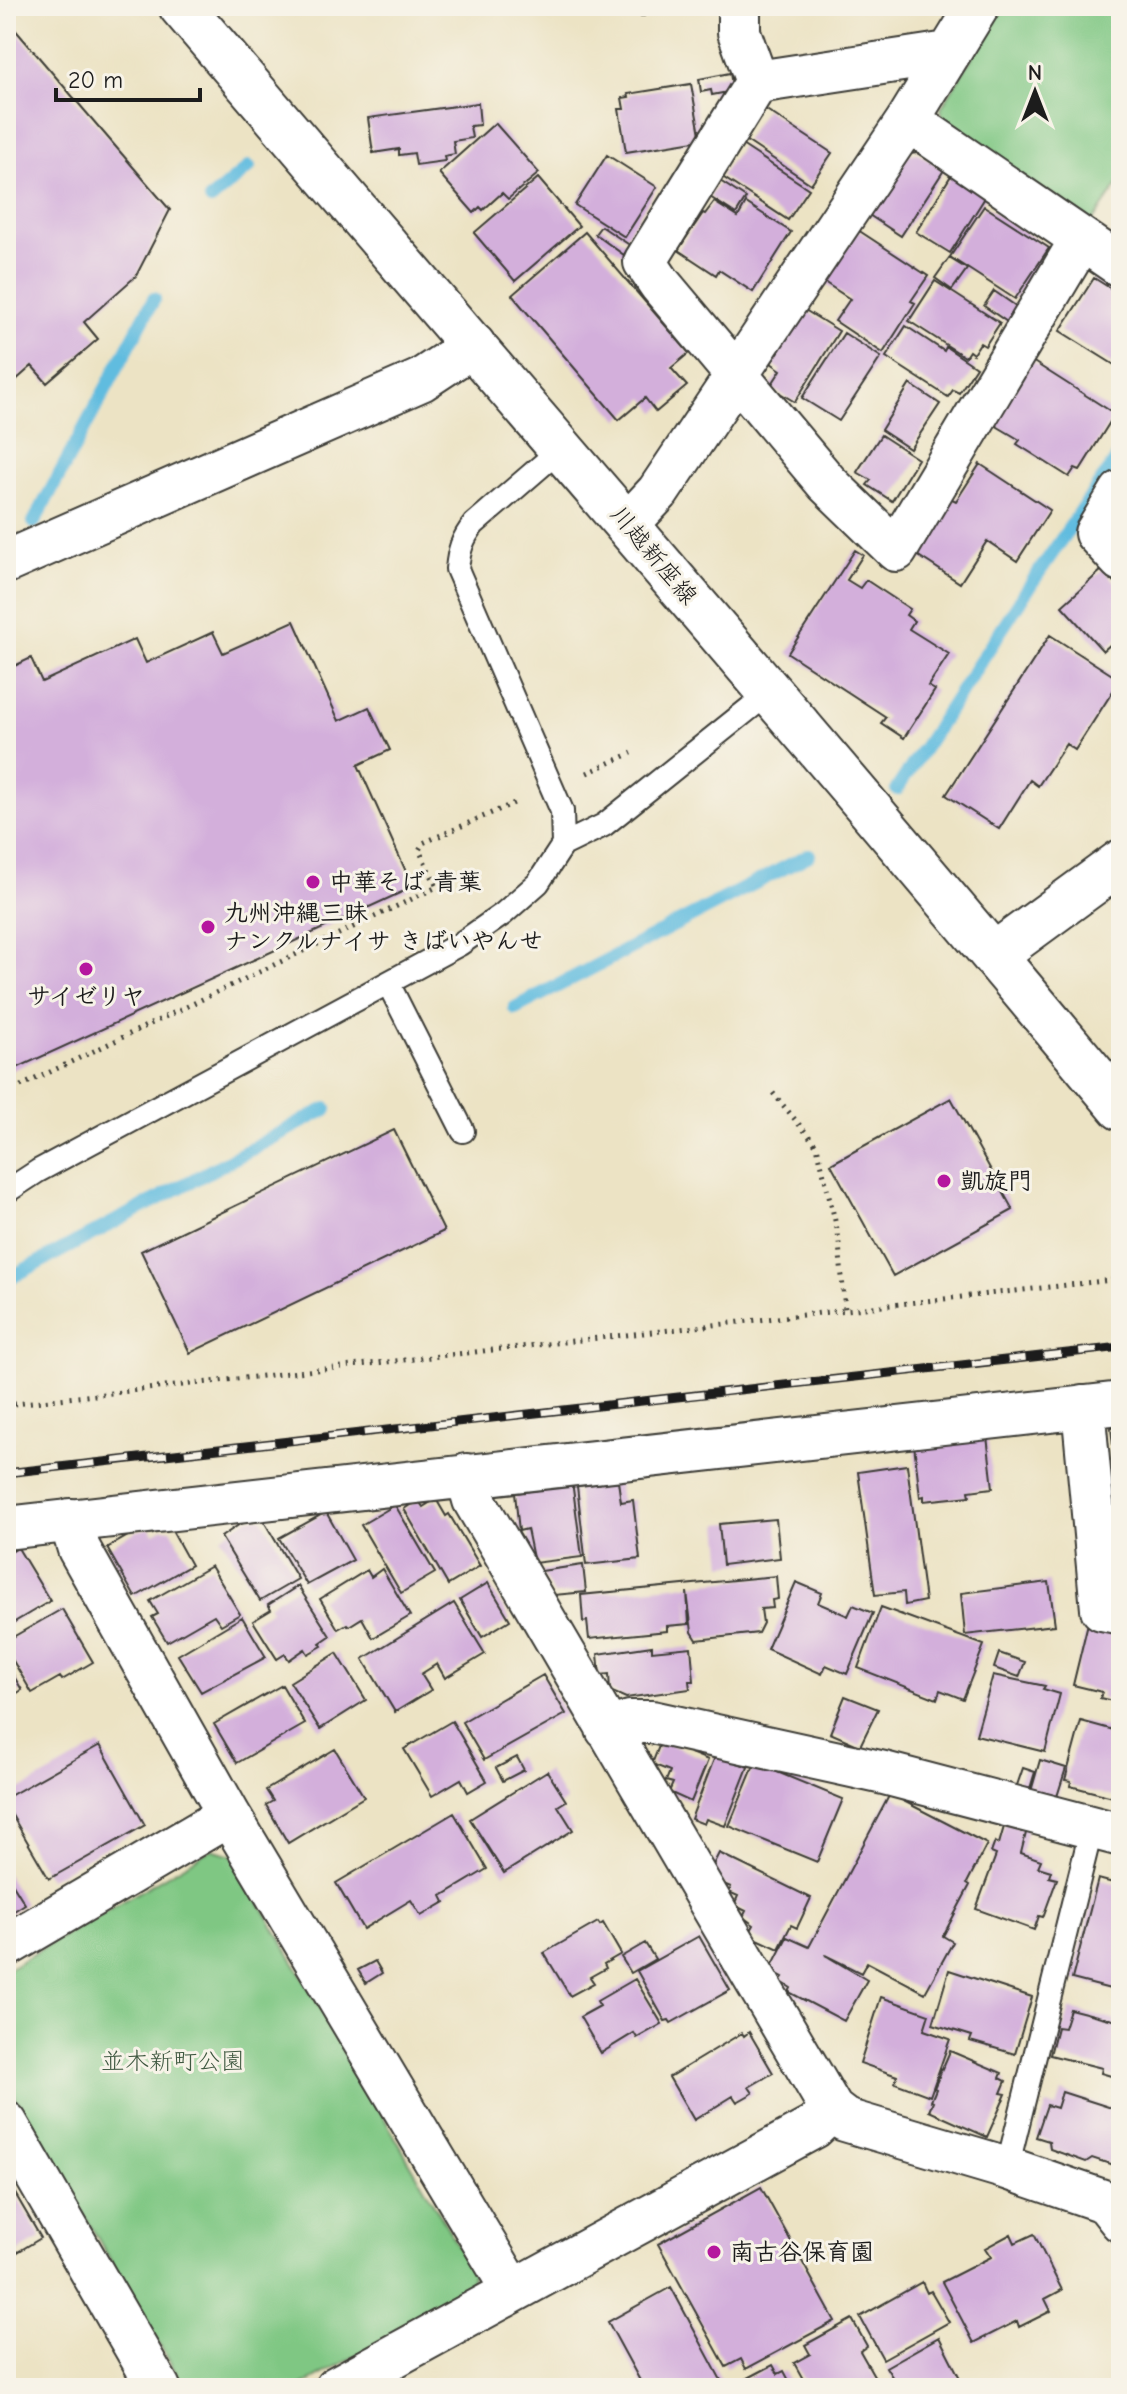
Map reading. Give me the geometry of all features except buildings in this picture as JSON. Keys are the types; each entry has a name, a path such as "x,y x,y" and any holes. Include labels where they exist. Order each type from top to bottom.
{"main road":[{"name":"川越新座線","path":"188,9 1121,1108"},
{"path":"994,955 1121,862"}],"street":[{"path":"739,6 739,32 757,82"},
{"path":"628,524 658,492 908,120 978,6"},
{"path":"948,53 757,82 645,262 660,284 827,483 896,550 1081,240"},
{"path":"908,120 1121,266"},
{"path":"6,562 421,380 474,345"},
{"path":"1121,492 1096,533 1121,560"},
{"path":"6,1528 1102,1405 1102,1609 1121,1613"},
{"path":"467,1475 474,1500 832,2110 845,2120 1007,2168 1106,2202 1121,2221"},
{"path":"70,1520 79,1549 229,1815 513,2291"},
{"path":"607,1729 630,1722 652,1722 884,1773 1106,1831"},
{"path":"6,1946 229,1815"},
{"path":"336,2388 814,2127 832,2110"},
{"path":"6,2123 159,2388"}],"lane":[{"path":"562,448 474,524 459,550 457,569 562,811 563,845"},
{"path":"6,1192 38,1171 460,944 503,914 538,883 563,845 604,825 770,692"},
{"path":"388,983 463,1131"},
{"path":"1007,2168 1106,1831"}],"path":[{"path":"6,1093 437,887 419,850 423,843 531,795"},
{"path":"773,1093 817,1146 838,1233 845,1310"},
{"path":"6,1405 1121,1279"}],"green space":[{"path":"1004,6 1121,6 1121,180 1092,222 944,129 941,108"},
{"name":"並木新町公園","path":"212,1849 232,1855 472,2270 469,2292 298,2388 185,2388 6,2081 6,1970"}],"waterway":[{"path":"211,199 249,167"},
{"path":"34,522 154,299"},
{"path":"897,789 1121,453"},
{"path":"515,1008 809,855"},
{"path":"6,1280 326,1109"}],"railway":[{"path":"6,1473 1121,1347"}],"place":[{"name":"中華そば 青葉","path":"313,882"},
{"name":"九州沖縄三昧 ナンクルナイサ きばいやんせ","path":"208,927"},
{"name":"サイゼリヤ","path":"86,969"},
{"name":"凱旋門","path":"944,1181"},
{"name":"南古谷保育園","path":"714,2252"}]}
